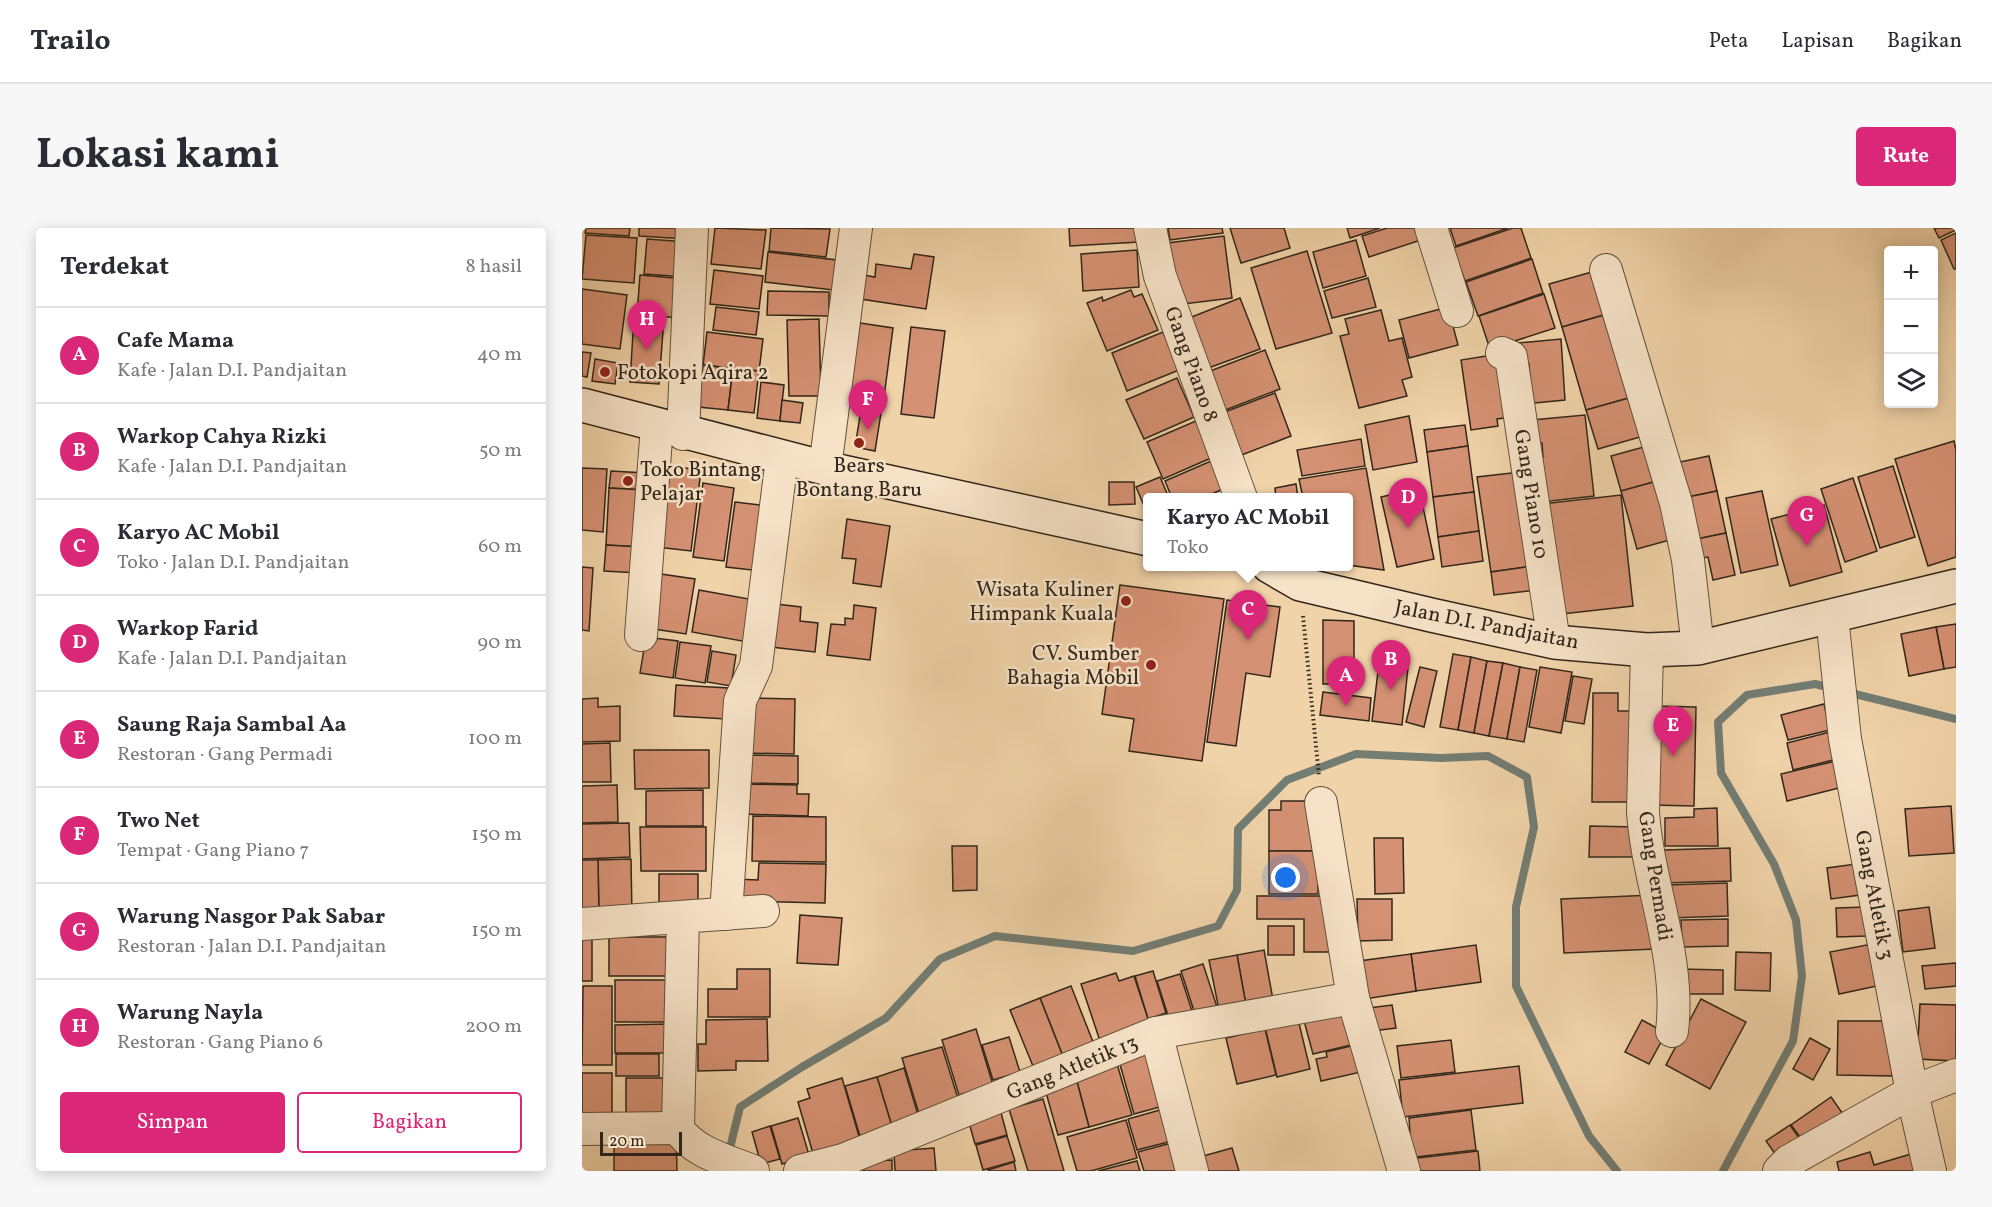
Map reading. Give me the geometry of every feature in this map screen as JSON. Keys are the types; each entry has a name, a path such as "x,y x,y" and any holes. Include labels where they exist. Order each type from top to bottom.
{"main road":[{"path":"582,405 782,458 1143,538"},
{"name":"Jalan D.I. Pandjaitan","path":"1276,571 1300,584 1554,642 1647,650 1698,648 1833,626 1956,586"}],"street":[{"path":"641,635 670,430 693,228"},
{"path":"825,468 856,228"},
{"name":"Gang Piano 8","path":"1150,228 1160,276 1239,493"},
{"path":"1431,228 1457,311"},
{"path":"1606,270 1676,503 1688,560 1698,648"},
{"name":"Gang Piano 10","path":"1502,353 1511,357 1554,642"},
{"path":"726,914 740,701 756,666 782,458"},
{"name":"Gang Atletik 3","path":"1833,626 1845,739 1912,1092 1930,1171"},
{"name":"Gang Permadi","path":"1647,650 1643,812 1645,838 1672,973 1672,1031"},
{"path":"1321,803 1353,998 1404,1171"},
{"path":"582,924 763,911"},
{"path":"683,917 686,1137"},
{"name":"Gang Atletik 13","path":"815,1170 1156,1033 1353,998"},
{"path":"1156,1033 1192,1171"},
{"path":"1779,1171 1789,1161 1912,1092 1956,1075"},
{"path":"582,1129 686,1137 753,1171"}],"path":[{"path":"1300,584 1321,803"}],"building":[{"path":"586,228 630,228 629,236 585,233"},
{"path":"639,228 688,228 687,239 639,236"},
{"path":"715,228 766,230 761,269 711,264"},
{"path":"771,228 830,229 826,257 769,251"},
{"path":"1069,228 1139,228 1139,242 1070,246"},
{"path":"1168,228 1222,228 1223,233 1170,240"},
{"path":"1230,228 1284,228 1290,248 1241,263"},
{"path":"1347,228 1380,228 1350,238"},
{"path":"1387,228 1424,228 1427,238 1369,257 1362,236"},
{"path":"1450,228 1508,228 1456,246"},
{"path":"1513,228 1521,228 1531,258 1465,281 1453,248"},
{"path":"1934,228 1956,228 1956,230 1939,238"},
{"path":"1956,233 1956,269 1954,269 1941,240"},
{"path":"586,235 637,238 634,283 582,279"},
{"path":"1224,236 1232,298 1175,305 1167,243"},
{"path":"647,239 688,242 686,277 644,274"},
{"path":"1356,240 1366,276 1323,288 1313,252"},
{"path":"1137,250 1139,287 1083,291 1081,254"},
{"path":"1307,251 1332,333 1276,349 1251,268"},
{"path":"768,252 837,260 833,290 765,282"},
{"path":"914,254 934,257 926,309 854,298 858,274 875,277 876,264 911,269"},
{"path":"1532,259 1543,293 1478,316 1466,282"},
{"path":"714,270 763,276 759,309 710,304"},
{"path":"1599,270 1611,313 1562,327 1549,284"},
{"path":"640,275 686,279 683,318 637,315"},
{"path":"1368,278 1376,307 1332,318 1324,291"},
{"path":"582,289 627,295 620,349 582,344"},
{"path":"1131,290 1134,297 1142,294 1158,330 1107,351 1087,303 1102,297 1103,301"},
{"path":"768,291 829,292 829,316 767,315"},
{"path":"1544,294 1555,328 1490,349 1479,316"},
{"path":"1240,298 1260,349 1203,370 1184,320"},
{"path":"716,307 759,312 756,335 713,330"},
{"path":"1448,307 1458,345 1409,358 1399,320"},
{"path":"1381,310 1389,341 1402,338 1412,377 1402,380 1407,396 1359,408 1340,336 1349,334 1345,319"},
{"path":"1611,313 1636,396 1586,410 1562,327"},
{"path":"634,316 664,318 659,384 630,382"},
{"path":"819,319 821,396 789,396 787,320"},
{"path":"860,323 893,328 883,405 849,400 850,343 857,344"},
{"path":"911,327 945,331 934,418 901,414"},
{"path":"707,332 763,339 759,371 703,365"},
{"path":"1163,332 1179,370 1127,391 1112,353"},
{"path":"1561,339 1565,400 1523,404 1530,379 1529,364 1520,365 1518,343"},
{"path":"1265,350 1280,389 1220,412 1205,373"},
{"path":"582,352 591,353 587,377 582,376"},
{"path":"1492,355 1504,362 1512,417 1497,419 1498,426 1471,430 1461,360"},
{"name":"Fotokopi Aqira 2","path":"595,359 618,363 615,384 592,381"},
{"path":"703,365 733,369 728,410 698,407"},
{"path":"733,369 759,371 754,413 728,410"},
{"path":"1177,378 1194,417 1144,439 1126,400"},
{"path":"761,382 784,385 780,421 757,418"},
{"path":"1275,393 1291,436 1239,456 1222,413"},
{"path":"1636,396 1647,435 1598,449 1586,410"},
{"path":"782,400 803,403 800,423 780,421"},
{"path":"861,410 881,413 875,451 855,447"},
{"path":"1585,415 1594,496 1541,502 1536,458 1543,457 1542,443 1535,444 1532,420"},
{"path":"1409,416 1417,462 1373,470 1365,425"},
{"path":"1196,421 1211,458 1163,479 1147,442"},
{"path":"1465,425 1468,446 1427,452 1424,430"},
{"path":"1361,439 1365,466 1302,476 1297,450"},
{"path":"1954,441 1956,450 1956,557 1928,566 1895,459"},
{"path":"1651,445 1661,480 1621,491 1611,456"},
{"path":"1468,446 1474,492 1433,497 1427,452"},
{"path":"1709,456 1717,491 1683,498 1675,463"},
{"path":"1211,461 1223,489 1214,493 1170,493 1165,481"},
{"path":"667,466 701,470 691,551 657,547"},
{"path":"1893,466 1915,537 1880,548 1858,477"},
{"path":"582,468 607,469 603,532 582,530"},
{"path":"1366,468 1384,570 1353,566 1353,493 1302,493 1299,479"},
{"name":"Toko Bintang Pelajar","path":"611,471 646,473 644,490 609,488"},
{"path":"1520,472 1533,566 1491,572 1477,477"},
{"path":"1160,477 1167,493 1143,493 1143,503 1136,487"},
{"path":"1853,478 1877,551 1845,562 1821,489"},
{"path":"1661,480 1677,538 1637,549 1621,491"},
{"path":"1109,482 1134,482 1135,504 1109,505"},
{"path":"703,483 734,488 724,561 693,557"},
{"path":"1296,484 1297,493 1276,493 1275,488"},
{"path":"609,488 644,490 641,547 606,545"},
{"path":"1419,488 1434,559 1397,567 1381,497"},
{"path":"1717,491 1726,533 1692,540 1683,498"},
{"path":"1762,491 1778,565 1741,573 1726,498"},
{"path":"1474,492 1479,531 1438,537 1433,497"},
{"path":"1621,495 1633,606 1553,615 1542,504"},
{"path":"735,502 769,506 761,571 726,567"},
{"path":"1824,505 1842,572 1790,586 1771,519"},
{"path":"847,519 890,526 881,587 853,583 856,559 842,558"},
{"path":"1479,531 1483,561 1442,567 1438,537"},
{"path":"1726,533 1735,575 1713,580 1708,557 1696,559 1692,540"},
{"path":"606,545 641,547 639,573 604,571"},
{"path":"1533,566 1536,590 1494,595 1491,572"},
{"path":"582,567 593,568 589,631 582,630"},
{"path":"654,573 695,579 686,634 654,629"},
{"path":"1120,585 1224,599 1202,761 1129,751 1134,719 1102,714"},
{"path":"699,590 760,601 753,643 692,632"},
{"path":"1227,600 1280,607 1270,677 1246,673 1236,746 1207,742"},
{"path":"776,604 801,607 800,621 818,623 815,652 771,647"},
{"path":"854,605 876,608 870,660 827,655 831,624 845,625 845,618 853,619"},
{"path":"1323,620 1354,621 1354,684 1323,684"},
{"path":"1956,624 1956,667 1944,669 1936,627"},
{"path":"1936,627 1944,669 1909,676 1901,634"},
{"path":"646,637 678,641 673,678 640,673"},
{"path":"680,642 711,646 705,683 675,678"},
{"path":"712,651 736,655 731,686 707,682"},
{"path":"1453,654 1471,657 1458,730 1440,727"},
{"path":"1380,655 1409,658 1402,725 1372,721"},
{"path":"1471,657 1487,661 1474,733 1458,730"},
{"path":"1487,661 1503,663 1489,736 1474,733"},
{"path":"1503,663 1520,667 1507,739 1489,736"},
{"path":"1420,667 1437,671 1424,727 1406,722"},
{"path":"1520,667 1537,670 1524,742 1507,739"},
{"path":"1540,667 1572,672 1561,733 1529,727"},
{"path":"1573,676 1592,679 1584,724 1565,721"},
{"path":"676,685 729,688 727,719 674,716"},
{"path":"1323,692 1371,698 1369,721 1320,715"},
{"path":"1593,693 1618,693 1618,711 1637,711 1637,802 1592,802"},
{"path":"598,698 598,707 620,706 620,741 582,742 582,699"},
{"path":"750,698 795,699 794,754 745,753"},
{"path":"1824,704 1830,730 1788,740 1781,715"},
{"path":"1653,706 1696,707 1694,806 1651,805"},
{"path":"1834,731 1841,758 1793,770 1787,743"},
{"path":"610,743 611,782 582,782 582,744"},
{"path":"634,750 709,750 709,788 635,789"},
{"path":"749,755 798,756 798,784 748,783"},
{"path":"1840,760 1847,786 1787,801 1781,774"},
{"path":"743,784 797,785 797,794 809,794 808,816 743,814"},
{"path":"617,785 618,822 582,823 582,786"},
{"path":"703,790 703,826 646,826 646,791"},
{"path":"1281,801 1307,801 1318,851 1269,851 1269,810 1281,810"},
{"path":"1951,806 1954,853 1909,856 1905,809"},
{"path":"1717,808 1718,846 1665,846 1665,818 1694,817 1694,809"},
{"path":"753,816 826,817 826,862 752,861"},
{"path":"629,823 630,857 582,859 582,824"},
{"path":"1590,826 1636,827 1636,857 1589,857"},
{"path":"640,827 706,827 706,871 641,871"},
{"path":"1374,838 1403,838 1404,893 1375,894"},
{"path":"952,846 977,846 977,890 953,891"},
{"path":"1730,848 1731,881 1665,883 1664,850"},
{"path":"1269,851 1318,851 1318,894 1269,894"},
{"path":"631,859 632,916 599,917 598,860"},
{"path":"582,860 598,860 599,917 582,918"},
{"path":"759,863 826,864 825,903 735,901 735,879 758,880"},
{"path":"1856,864 1860,895 1831,899 1827,868"},
{"path":"659,874 698,874 698,903 659,903"},
{"path":"1727,883 1728,916 1669,918 1668,885"},
{"path":"1653,895 1655,949 1564,953 1561,899"},
{"path":"1257,896 1329,896 1329,952 1304,952 1304,919 1257,919"},
{"path":"1357,899 1392,899 1392,940 1358,941"},
{"path":"1865,907 1866,936 1837,937 1836,908"},
{"path":"1929,907 1935,948 1903,952 1898,911"},
{"path":"800,915 842,918 838,965 797,963"},
{"path":"1728,919 1728,946 1682,947 1681,920"},
{"path":"1268,926 1294,926 1294,955 1268,955"},
{"path":"582,937 592,937 592,981 582,981"},
{"path":"609,937 671,937 671,976 609,976"},
{"path":"1877,943 1886,984 1839,994 1830,952"},
{"path":"1476,945 1481,982 1416,991 1411,954"},
{"path":"1264,950 1273,1000 1246,1005 1237,955"},
{"path":"1736,952 1771,953 1770,991 1735,990"},
{"path":"1411,954 1416,991 1365,999 1359,961"},
{"path":"1237,955 1246,1005 1219,1010 1209,960"},
{"path":"1956,963 1956,986 1925,989 1922,966"},
{"path":"1203,964 1218,1010 1196,1017 1181,971"},
{"path":"737,969 770,969 770,1017 708,1017 708,989 737,989"},
{"path":"1681,969 1723,970 1723,994 1680,994"},
{"path":"1153,971 1166,1013 1148,1019 1135,976"},
{"path":"1116,973 1119,981 1134,976 1151,1028 1101,1044 1081,984"},
{"path":"1180,974 1194,1017 1171,1025 1157,981"},
{"path":"615,980 667,980 667,1022 615,1022"},
{"path":"583,986 612,986 612,1065 582,1065"},
{"path":"1071,986 1095,1047 1064,1059 1040,998"},
{"path":"1040,998 1064,1059 1035,1071 1010,1010"},
{"path":"1701,999 1746,1022 1710,1089 1666,1065"},
{"path":"1920,1004 1956,1005 1956,1061 1917,1059"},
{"path":"1392,1005 1396,1028 1373,1031 1369,1008"},
{"path":"1342,1008 1351,1045 1313,1054 1303,1017"},
{"path":"767,1019 768,1061 736,1061 736,1070 698,1071 698,1044 706,1044 706,1020"},
{"path":"1298,1019 1310,1069 1277,1077 1265,1027"},
{"path":"1642,1020 1666,1033 1649,1064 1625,1052"},
{"path":"1838,1021 1893,1021 1892,1076 1837,1075"},
{"path":"668,1024 668,1053 615,1053 615,1025"},
{"path":"976,1029 993,1085 959,1095 942,1040"},
{"path":"1265,1029 1276,1075 1237,1084 1226,1038"},
{"path":"1009,1037 1020,1072 993,1080 982,1045"},
{"path":"1810,1038 1830,1049 1813,1080 1793,1069"},
{"path":"1451,1040 1455,1072 1401,1078 1397,1046"},
{"path":"1150,1045 1167,1105 1134,1114 1117,1054"},
{"path":"1355,1045 1361,1072 1321,1081 1316,1059 1327,1057 1326,1052"},
{"path":"942,1047 960,1105 920,1117 902,1058"},
{"path":"616,1054 659,1054 659,1076 616,1076"},
{"path":"1115,1057 1132,1115 1089,1127 1075,1074"},
{"path":"1519,1066 1523,1103 1403,1117 1399,1080"},
{"path":"904,1068 921,1125 894,1133 877,1077"},
{"path":"582,1073 612,1073 612,1113 582,1114"},
{"path":"1075,1074 1089,1127 1058,1135 1043,1082"},
{"path":"877,1077 894,1133 862,1143 845,1086"},
{"path":"626,1078 674,1078 674,1114 626,1114"},
{"path":"842,1078 861,1143 814,1157 798,1102 810,1098 807,1089"},
{"path":"1831,1097 1845,1117 1806,1145 1791,1125"},
{"path":"1043,1099 1064,1171 1028,1171 1009,1109"},
{"path":"1167,1108 1176,1140 1137,1150 1128,1119"},
{"path":"1000,1109 1007,1135 975,1144 968,1119"},
{"path":"1471,1110 1476,1150 1407,1158 1404,1133 1410,1132 1409,1118"},
{"path":"798,1118 809,1155 782,1164 771,1126"},
{"path":"1126,1120 1137,1158 1091,1171 1077,1171 1067,1137"},
{"path":"1790,1125 1804,1145 1781,1162 1766,1141"},
{"path":"770,1126 780,1159 761,1164 752,1132"},
{"path":"676,1133 677,1171 614,1171 614,1134"},
{"path":"1007,1136 1015,1161 983,1170 976,1145"},
{"path":"1175,1142 1183,1171 1144,1171 1138,1152"},
{"path":"934,1148 936,1171 895,1171 894,1151"},
{"path":"1232,1148 1239,1171 1199,1171 1196,1158"},
{"path":"1478,1151 1480,1171 1411,1171 1409,1159"},
{"path":"1870,1152 1874,1165 1911,1154 1916,1171 1839,1171 1837,1162"},
{"path":"892,1160 892,1171 863,1171 863,1162"},
{"path":"1137,1161 1140,1171 1098,1171"},
{"path":"1014,1162 1016,1171 988,1170"}],"waterway":[{"path":"1723,1171 1793,1041 1802,976 1796,920 1774,864 1721,773 1718,722 1747,695 1815,684 1835,689"},
{"path":"1847,692 1956,719"},
{"path":"728,1156 740,1107 802,1067 886,1018 940,959 995,936 1133,951 1218,926 1237,890 1238,829 1287,780 1356,754 1441,758 1488,756 1527,777 1534,827 1516,907 1516,986 1589,1136 1617,1171"}],"place":[{"name":"Warung Nayla","path":"647,350"},
{"name":"Fotokopi Aqira 2","path":"605,372"},
{"name":"Two Net","path":"868,430"},
{"name":"Bears Bontang Baru","path":"859,443"},
{"name":"Toko Bintang Pelajar","path":"628,481"},
{"name":"Warkop Farid","path":"1408,528"},
{"name":"Warung Nasgor Pak Sabar","path":"1807,546"},
{"name":"Wisata Kuliner Himpank Kuala","path":"1126,601"},
{"name":"Karyo AC Mobil","path":"1248,640"},
{"name":"CV. Sumber Bahagia Mobil","path":"1151,665"},
{"name":"Warkop Cahya Rizki","path":"1391,690"},
{"name":"Cafe Mama","path":"1346,706"},
{"name":"Saung Raja Sambal Aa","path":"1673,756"}]}
